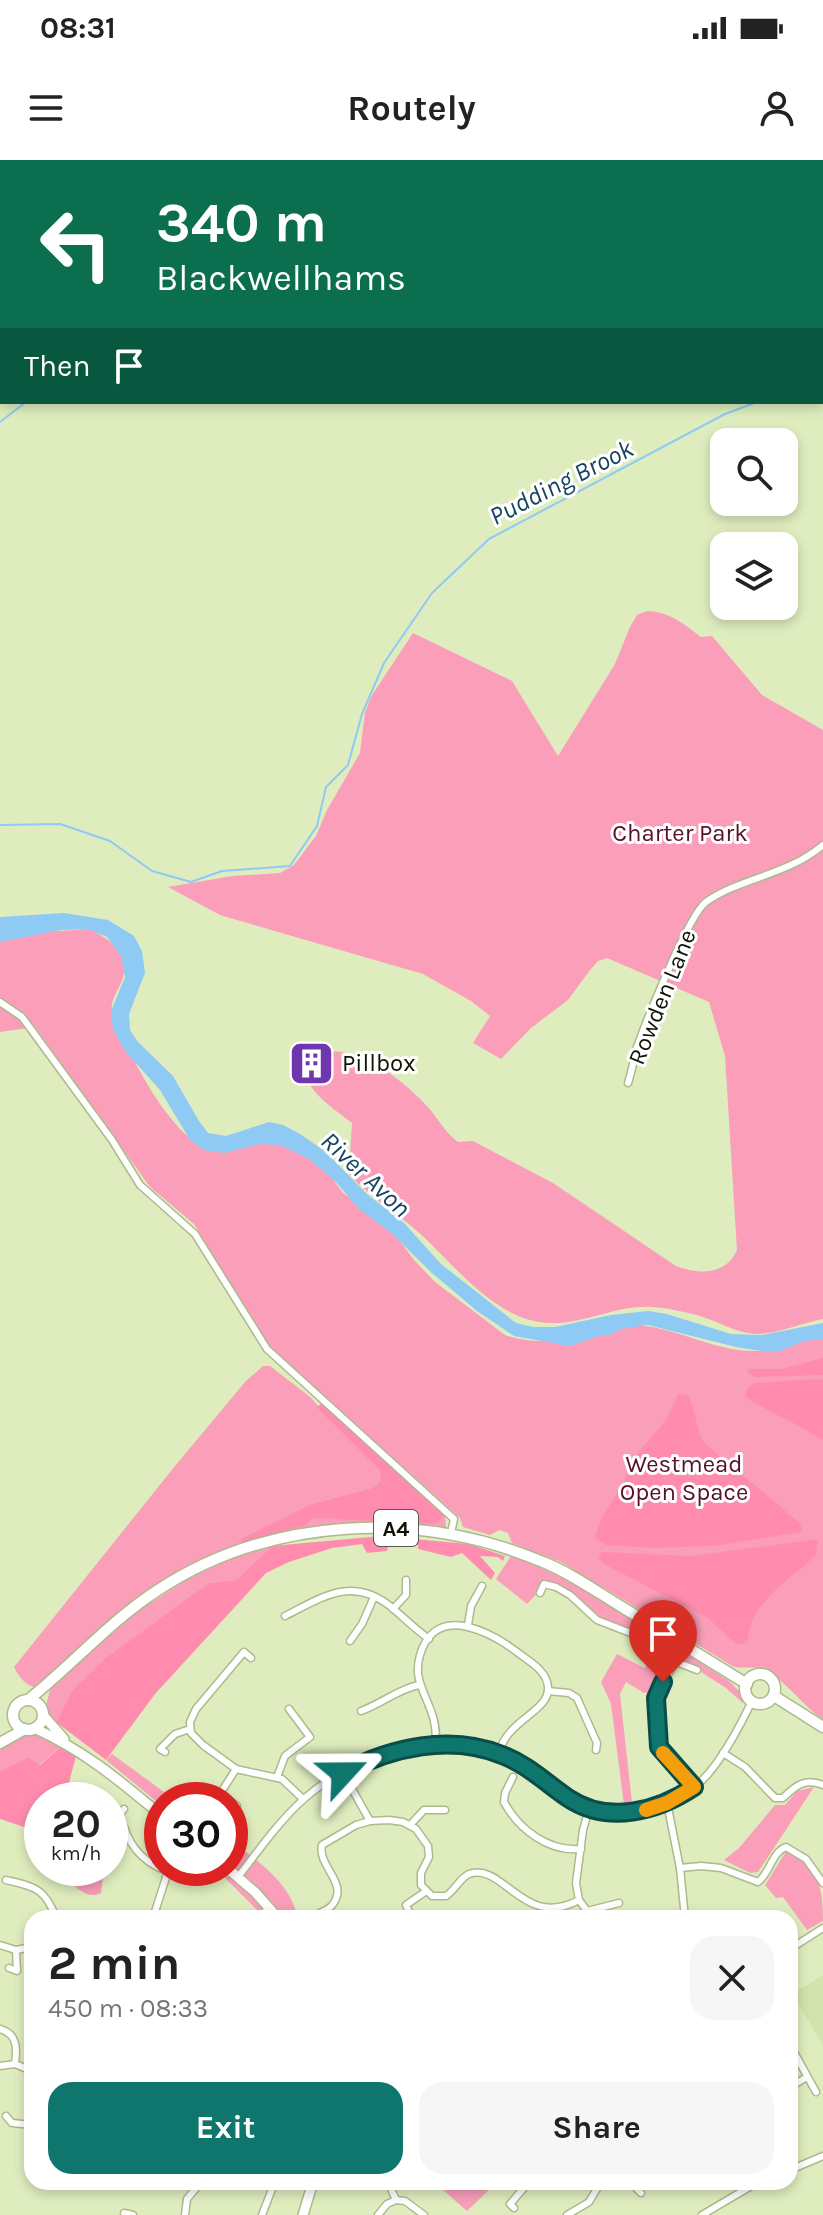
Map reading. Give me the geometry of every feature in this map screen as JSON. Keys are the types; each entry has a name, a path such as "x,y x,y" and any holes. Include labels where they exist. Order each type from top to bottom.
{"main road":[{"name":"A4","path":"2,1742 14,1720 15,1706 53,1680 124,1615 159,1589 211,1561 262,1543 315,1531 380,1527 451,1533 545,1563 747,1684 757,1675 767,1676 773,1682 774,1696 823,1727"},
{"name":"A4","path":"2,1742 40,1723 53,1680"},
{"path":"747,1684 746,1694 752,1701 767,1703 774,1696"},
{"path":"28,1700 42,1711"},
{"path":"14,1720 30,1729"}],"street":[{"name":"Rowden Lane","path":"628,1083 648,1020 698,910 715,897 798,863 823,845"},
{"path":"0,1002 22,1017 112,1140 140,1185 195,1234 267,1349 454,1519 451,1533"},
{"path":"393,1609 406,1595 406,1580"},
{"path":"540,1593 544,1584 556,1587 570,1595 597,1620 641,1637 674,1661 697,1670"},
{"path":"468,1625 471,1606 482,1586"},
{"path":"285,1616 340,1591 353,1591 374,1597 393,1609 429,1639"},
{"path":"355,1638 374,1597"},
{"path":"436,1744 432,1714 419,1685 418,1667 422,1650 429,1639 444,1628 468,1625 495,1636 545,1675 548,1691 542,1704 510,1730 499,1753"},
{"path":"251,1658 245,1650 196,1709 190,1729 198,1740 236,1769 277,1777 303,1799"},
{"path":"674,1661 656,1695 658,1743 662,1753 694,1787"},
{"path":"361,1711 381,1704 404,1689 419,1685"},
{"path":"548,1691 569,1693 577,1698 598,1747"},
{"path":"248,1864 303,1799 343,1773 373,1758 436,1744 499,1753 522,1764 568,1798 589,1809 622,1813 646,1810 667,1803 694,1787 708,1774 752,1701"},
{"path":"277,1777 285,1756 312,1739 289,1709"},
{"path":"42,1711 69,1744 144,1802"},
{"path":"30,1729 69,1744"},
{"path":"161,1749 175,1734 190,1729"},
{"path":"723,1753 745,1767 775,1798 783,1798 803,1782 823,1785"},
{"path":"226,1782 236,1769"},
{"path":"343,1773 370,1821"},
{"path":"513,1777 504,1786 506,1806 529,1833 562,1847 581,1849"},
{"path":"667,1803 680,1868 684,1910"},
{"path":"585,1910 579,1900 576,1883 589,1809"},
{"path":"410,1825 424,1810 442,1810 439,1820"},
{"path":"326,1910 332,1906 337,1896 335,1879 321,1859 322,1845 356,1825 370,1821 397,1820 410,1825 428,1846 429,1857 420,1880 425,1892 437,1897 446,1896 464,1877 478,1873 491,1877 510,1896 549,1909 563,1908 579,1900"},
{"path":"128,1839 133,1849 144,1858"},
{"path":"680,1868 721,1868 758,1882 779,1850 786,1847 806,1859 823,1883"},
{"path":"9,1883 36,1888 52,1910"},
{"path":"156,1910 163,1886"},
{"path":"248,1886 272,1910"},
{"path":"408,1910 406,1905 425,1892"},
{"path":"267,1910 270,1907"},
{"path":"605,1910 615,1907"},
{"path":"798,1944 823,1928"},
{"path":"0,1945 16,1950 24,1948"},
{"path":"9,1968 20,1972 16,1950"},
{"path":"0,2029 11,2035 16,2043 15,2064"},
{"path":"798,2060 816,2092"},
{"path":"0,2066 15,2064 24,2068"},
{"path":"798,2082 807,2077"},
{"path":"6,2116 11,2124 24,2125"},
{"path":"798,2167 823,2156"},
{"path":"185,2215 187,2199 194,2190"},
{"path":"262,2215 272,2190"},
{"path":"305,2214 311,2190"},
{"path":"392,2190 396,2200"},
{"path":"510,2204 522,2190"},
{"path":"567,2215 589,2202 596,2190"},
{"path":"702,2215 744,2190"},
{"path":"378,2215 387,2204 396,2200 405,2201 424,2215"},
{"path":"124,2212 133,2215"}],"shaded area":[{"path":"823,1975 823,2045 798,2004 798,1990"}],"green space":[{"name":"Charter Park","path":"647,611 669,616 701,637 712,636 762,695 823,730 823,1319 783,1330 758,1334 743,1332 700,1316 653,1307 627,1308 551,1323 530,1320 510,1312 474,1286 410,1225 349,1174 352,1123 318,1095 306,1077 304,1067 305,1057 321,1052 354,1055 370,1062 400,1081 458,1142 473,1141 553,1183 676,1266 694,1271 711,1271 726,1264 737,1250 725,1056 709,1002 607,958 598,961 568,1000 531,1028 501,1059 473,1043 490,1016 471,1001 423,974 220,915 168,887 232,876 280,873 294,865 316,836 327,810 360,753 365,712 372,695 413,633 512,681 558,756 615,664 637,615"},
{"name":"Westmead Open Space","path":"88,929 108,940 122,957 124,972 112,1005 113,1019 154,1094 182,1131 193,1141 291,1140 315,1155 343,1193 388,1225 435,1282 505,1335 553,1341 633,1325 649,1326 725,1348 756,1351 823,1335 823,1719 766,1671 734,1667 561,1562 512,1543 508,1533 499,1530 490,1535 463,1527 460,1518 270,1348 194,1224 150,1187 35,1027 0,1032 0,942 43,932"},
{"path":"823,1358 823,1375 756,1377 748,1373 748,1369 782,1369"},
{"path":"263,1366 270,1366 309,1396 379,1470 381,1479 371,1488 311,1504 242,1539 314,1518 372,1519 445,1514 446,1527 369,1522 319,1527 296,1531 182,1572 36,1688 25,1682 14,1667 175,1466 245,1382"},
{"path":"823,1380 823,1440 745,1397 747,1389 755,1383"},
{"path":"678,1394 688,1396 704,1443 800,1523 802,1532 713,1546 653,1548 606,1545 595,1538 601,1519 624,1482 630,1462 667,1419"},
{"path":"322,1403 445,1514 436,1524 314,1518 304,1526 242,1543 241,1539 311,1504 371,1488 381,1479 379,1470 317,1407"},
{"path":"381,1536 469,1544 505,1556 503,1561 498,1557 480,1556 495,1573 491,1580 462,1553 451,1557 418,1549 418,1545 389,1543 387,1551 367,1553 362,1544 332,1548 289,1562 266,1573 155,1694 106,1760 56,1722 71,1692 106,1658 209,1583 236,1580 272,1546"},
{"path":"818,1539 816,1555 764,1602 756,1613 748,1639 742,1644 736,1644 708,1618 598,1558 602,1552 690,1556"},
{"path":"272,1546 236,1580 209,1583 71,1692 56,1722 50,1719 46,1706 50,1690 123,1621 189,1578 231,1559"},
{"path":"511,1556 568,1581 623,1612 729,1681 742,1694 743,1703 726,1688 673,1654 652,1692 644,1693 626,1682 620,1694 632,1803 624,1805 611,1704 601,1682 617,1654 645,1668 657,1644 639,1632 602,1619 578,1597 549,1581 527,1604 496,1579"},
{"path":"41,1734 63,1745 39,1765 28,1757 0,1771 0,1750 21,1735"},
{"path":"63,1745 76,1756 69,1782 24,1782 24,1827 0,1819 0,1771 28,1757 40,1765"},
{"path":"112,1754 150,1782 144,1782 144,1791 106,1760"},
{"path":"814,1787 758,1872 750,1873 724,1860 739,1848 775,1805 785,1805 797,1791"},
{"path":"787,1850 806,1864 817,1879 822,1897 823,1921 807,1930 798,1918 798,1910 792,1910 783,1897 776,1898 765,1885"},
{"path":"248,1854 281,1883 296,1910 257,1910 233,1886 248,1886"},
{"path":"75,1886 102,1886 101,1893 96,1895"},
{"path":"443,2190 489,2190 467,2211"}],"water":[{"path":"64,913 108,920 134,936 142,951 145,973 129,1014 130,1030 173,1076 208,1133 226,1136 269,1122 300,1134 326,1152 367,1194 404,1223 441,1264 516,1323 555,1327 648,1311 731,1334 762,1335 823,1323 823,1339 767,1352 648,1325 621,1329 608,1336 570,1346 514,1336 477,1311 432,1273 390,1232 359,1209 334,1180 309,1159 280,1145 260,1144 224,1153 204,1150 190,1140 160,1090 125,1051 113,1029 111,1011 125,977 121,956 107,937 88,929 61,930 0,942 0,917"}],"waterway":[{"path":"0,422 23,404"},
{"name":"Pudding Brook","path":"0,825 60,824 110,841 152,871 191,882 222,871 290,866 317,826 326,787 348,765 362,714 384,663 432,593 489,539 725,414 752,404"}],"slow traffic":[{"path":"646,1810 682,1796 694,1787 663,1753"}],"place":[{"name":"Pillbox","path":"311,1063"}],"route":[{"path":"343,1773 373,1758 412,1748 436,1744 466,1746 499,1753 522,1764 568,1798 589,1809 613,1813 646,1810 682,1796 694,1787 659,1747 656,1698 663,1682"}],"water label":[{"name":"River Avon","path":"366,1174"}]}
